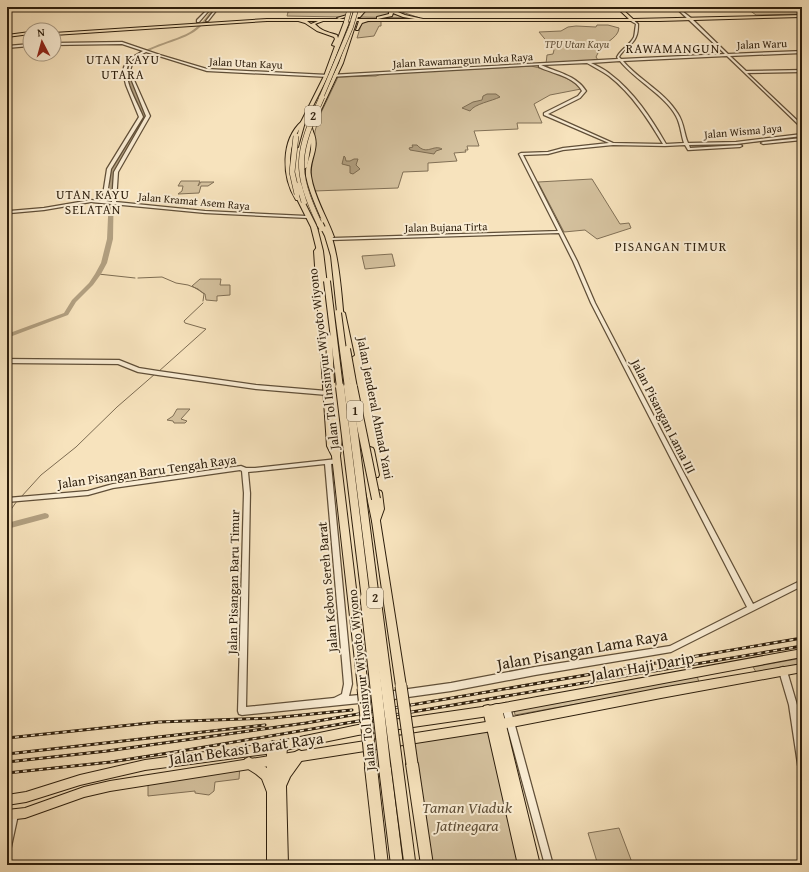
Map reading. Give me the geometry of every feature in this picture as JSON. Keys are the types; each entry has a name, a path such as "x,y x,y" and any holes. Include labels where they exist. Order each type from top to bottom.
{"highway":[{"path":"356,7 361,19"},
{"path":"322,20 313,24 314,27 320,30 337,31 341,29 356,7"},
{"name":"1","path":"356,7 348,19 326,76 303,122 296,146 293,177 298,195 314,230 324,277 338,439 334,460 363,688 382,865"},
{"name":"Jalan Tol Insinyur Wiyoto Wiyono","path":"356,7 328,78 303,130 298,144 296,167 304,202 318,233 324,255 397,865"},
{"name":"Jalan Tol Insinyur Wiyoto Wiyono","path":"356,7 352,24 329,82 306,130 301,151 301,168 308,197 328,244 410,865"},
{"path":"341,61 344,61 348,54 363,10 371,7"},
{"path":"378,18 387,17 392,14 380,7"},
{"path":"383,7 404,16 421,19"},
{"path":"295,19 306,22 318,30 336,36 337,39 332,48 335,52"},
{"path":"339,19 348,19"},
{"path":"335,52 348,19"},
{"path":"341,61 361,19"},
{"name":"Jalan Jenderal Ahmad Yani","path":"361,19 341,61 327,96 310,129 304,152 302,168 311,198 328,236 334,256 340,312 356,416 376,521 427,865"},
{"path":"317,95 327,96"},
{"path":"303,122 296,136 291,168 296,192 299,199 304,202"},
{"path":"310,129 311,132 304,167 306,180 323,224 322,228"},
{"path":"327,281 334,460"},
{"path":"326,313 334,315 340,312"},
{"path":"340,330 345,335 358,414 372,474 376,499 376,521"},
{"path":"497,709 534,865"},
{"path":"501,724 524,865"},
{"path":"273,865 273,812 277,747"},
{"path":"280,785 286,773 299,756"},
{"path":"277,759 280,785 282,865"},
{"path":"249,763 261,769 267,775 273,812"}],"main road":[{"path":"618,7 629,19"},
{"path":"348,19 688,19 802,15"},
{"path":"62,32 287,17 339,19"},
{"path":"295,19 339,19"},
{"path":"62,32 191,22 339,19"},
{"path":"361,19 629,19"},
{"path":"7,37 22,36"},
{"name":"1","path":"303,122 299,124 295,132 290,148 288,169 293,190 314,230"},
{"name":"Jalan Jenderal Ahmad Yani","path":"310,129 312,132 313,156 308,167 308,173 332,239 334,256"},
{"name":"1","path":"319,248 317,251 318,275 331,446 334,460"},
{"name":"Jalan Jenderal Ahmad Yani","path":"339,301 353,362 361,415 373,463 380,505 376,521"},
{"name":"Jalan Haji Darip","path":"497,709 802,653"},
{"path":"501,724 802,668"},
{"name":"Jalan Bekasi Barat Raya","path":"7,800 26,798 80,780 145,764 277,747 358,730 497,709"},
{"name":"Jalan Bekasi Barat Raya","path":"10,815 102,787 501,724"}],"street":[{"path":"203,22 211,7"},
{"path":"203,22 218,7"},
{"path":"676,7 802,131"},
{"path":"532,66 545,67 577,82 584,91 579,97 545,113 548,117 615,144 688,147 682,123 675,110 621,60 618,55 633,41 636,35 637,24 629,19"},
{"name":"Jalan Utan Kayu","path":"62,44 118,42 207,70 326,76"},
{"path":"7,47 22,46"},
{"path":"128,66 147,52"},
{"path":"110,203 110,169 141,115 125,77 130,60 147,52"},
{"name":"Jalan Waru","path":"621,60 802,52"},
{"path":"725,55 745,72 802,127"},
{"name":"Jalan Rawamangun Muka Raya","path":"326,76 355,76 539,65 545,67 621,60"},
{"path":"588,62 612,76 631,96 651,119 665,145"},
{"path":"110,203 116,172 148,115 131,77 128,66"},
{"path":"745,72 802,71"},
{"name":"Jalan Wisma Jaya","path":"688,147 802,135"},
{"name":"Jalan Wisma Jaya","path":"688,147 733,147 802,139"},
{"name":"Jalan Pisangan Lama III","path":"615,144 555,152 521,154 593,303 673,460 752,608"},
{"name":"Jalan Kramat Asem Raya","path":"7,221 9,212 44,209 88,201 204,212 307,217"},
{"name":"Jalan Bujana Tirta","path":"332,239 560,232"},
{"path":"7,360 119,362 138,370 155,373 256,386 327,392"},
{"name":"Jalan Pisangan Baru Tengah Raya","path":"7,500 88,493 112,486 199,473 241,468 245,470 255,470 334,460"},
{"name":"Jalan Kebon Sereh Barat","path":"334,460 348,684 345,696 334,702"},
{"name":"Jalan Pisangan Baru Timur","path":"245,470 247,493 241,709 242,711 246,712 334,702"},
{"name":"Jalan Pisangan Lama Raya","path":"334,702 451,687 671,648 802,583"},
{"path":"783,671 793,705 802,765"},
{"path":"501,724 549,865"},
{"path":"7,847 10,815"}],"green space":[{"path":"311,7 349,7 348,15 341,17 287,16 288,12"},
{"path":"361,7 387,7 420,18 358,17"},
{"path":"745,7 802,7 802,14 756,15"},
{"path":"381,21 381,26 379,26 374,36 357,38 362,22"},
{"name":"TPU Utan Kayu","path":"597,25 608,25 619,28 616,35 602,47 596,57 598,60 546,64 547,55 553,54 554,50 539,32 561,31 568,27 576,26 596,27"},
{"path":"531,66 558,74 570,80 581,89 550,95 534,104 542,123 517,123 518,129 474,131 479,146 467,146 468,150 465,150 466,152 454,153 457,161 428,163 428,171 403,172 398,188 314,191 310,173 310,164 313,156 315,131 320,115 338,77"},
{"path":"592,179 620,224 629,223 631,228 597,239 585,230 564,232 538,182"},
{"path":"181,181 200,181 198,186 201,182 214,182 208,186 201,186 199,193 178,194 182,191 183,186 178,186"},
{"path":"392,254 395,266 365,269 362,256"},
{"path":"200,279 221,279 220,285 230,285 230,295 217,296 217,301 206,300 205,294 192,286"},
{"path":"177,409 190,409 181,419 187,421 185,423 174,423 173,421 167,420 173,416"},
{"path":"802,658 802,664 756,672 753,667"},
{"path":"697,676 699,682 515,715 514,709"},
{"name":"Taman Viaduk Jatinegara","path":"490,729 524,865 431,865 412,741"},
{"path":"240,765 239,779 215,782 214,791 209,795 195,793 195,791 148,796 148,779"},
{"path":"619,828 633,865 598,865 588,833"}],"shaded area":[{"path":"487,94 496,94 500,97 479,105 470,111 462,108 473,102 482,100 483,96"},
{"path":"412,145 417,145 424,150 436,148 442,149 436,151 434,154 410,150 409,148 413,147"},
{"path":"344,156 346,161 358,159 356,165 360,169 353,174 350,173 350,166 342,164"}],"waterway":[{"path":"7,336 66,314 74,301 91,284 98,274 104,263 110,239 112,175 115,167 144,118 126,69 130,63 145,52 192,32 205,21 215,7"},
{"path":"718,146 802,137"},
{"path":"692,147 713,147"},
{"path":"98,274 135,278"},
{"path":"138,278 162,277 176,283 188,285 198,289 204,294 203,301"},
{"path":"158,372 206,329 185,323 184,321 203,303"},
{"path":"21,497 41,475 76,447 117,407 155,374"},
{"path":"7,515 17,501"},
{"path":"7,526 45,516"},
{"path":"799,865 802,861"}],"railway":[{"path":"7,762 107,751 306,723 802,638"},
{"path":"7,773 111,762 181,751 802,646"},
{"path":"7,738 159,722 272,718 352,710"},
{"path":"7,754 265,725"}],"district":[{"name":"RAWAMANGUN","path":"673,48"},
{"name":"UTAN KAYU UTARA","path":"123,66"},
{"name":"UTAN KAYU SELATAN","path":"93,202"},
{"name":"PISANGAN TIMUR","path":"671,246"}]}
